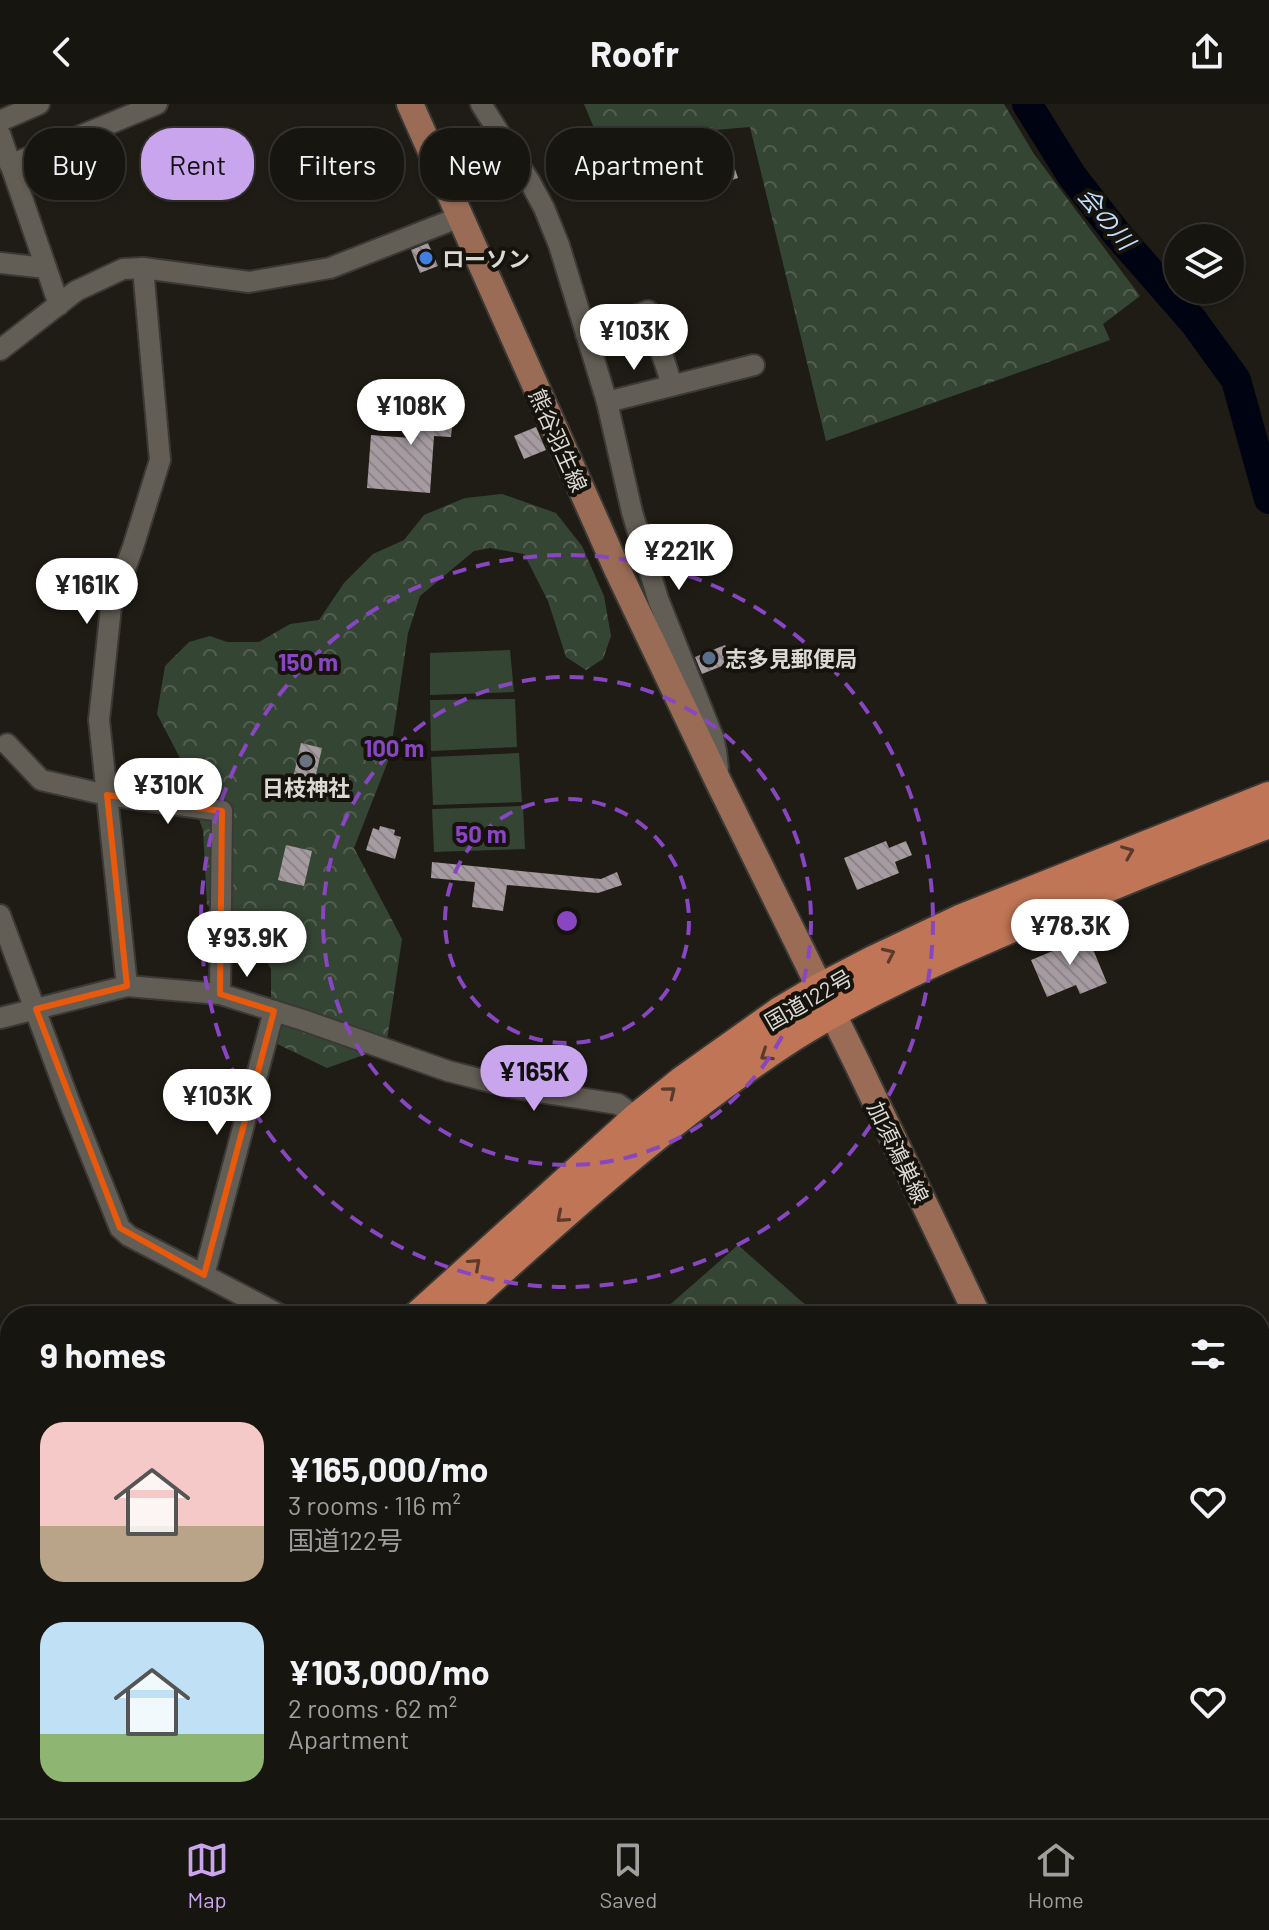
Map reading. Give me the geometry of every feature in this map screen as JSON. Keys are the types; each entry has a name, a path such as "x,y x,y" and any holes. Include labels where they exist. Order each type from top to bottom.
{"highway":[{"name":"国道122号","path":"461,1306 653,1138 795,1035 825,1002 960,920 1269,797"},
{"name":"国道122号","path":"429,1306 637,1118 780,1012 885,984 1123,879 1269,823"}],"main road":[{"name":"熊谷羽生線","path":"410,104 617,569 825,1002"},
{"name":"加須鴻巣線","path":"825,1002 973,1306"}],"street":[{"path":"0,121 39,104"},
{"path":"10,165 157,104"},
{"path":"481,104 544,208 559,245 607,402 632,512 658,599 713,737 719,783"},
{"path":"0,134 59,305"},
{"path":"0,350 76,291 123,269 143,268 249,282 330,268 460,217"},
{"path":"0,263 46,268"},
{"path":"127,986 99,720 111,607 160,460 143,268"},
{"path":"586,334 648,311 672,385"},
{"path":"607,402 754,365"},
{"path":"7,744 41,780 107,795 222,811 220,994"},
{"path":"0,915 120,1228 129,1236 263,1306"},
{"path":"0,1018 127,986 220,994 448,1071 514,1088 618,1104 637,1118"},
{"path":"204,1275 274,1011"}],"highlighted area":[{"path":"107,795 222,811 220,994 274,1011 204,1275 120,1228 36,1009 127,986"}],"green space":[{"path":"584,104 1004,104 1034,154 1140,296 1103,324 1110,340 826,441 750,127 594,128"},
{"path":"502,494 556,513 582,546 604,596 611,636 603,659 586,670 566,657 548,601 524,554 490,548 474,551 420,596 408,633 390,756 354,848 402,939 386,1047 327,1068 271,1041 271,969 246,928 207,905 203,830 179,756 157,714 165,666 189,642 210,636 227,642 259,642 290,624 319,620 344,583 373,554 404,540 424,515 465,498"},
{"path":"510,650 514,692 430,695 430,653"},
{"path":"515,699 517,747 431,751 430,700"},
{"path":"519,753 522,802 433,805 431,757"},
{"path":"523,806 525,849 434,852 432,809"},
{"path":"738,1245 807,1306 668,1306"}],"building":[{"path":"733,163 738,178 733,180"},
{"path":"428,243 438,266 420,273 411,250"},
{"path":"415,388 431,390 431,395 455,397 451,437 434,436 430,493 367,488 371,435 411,438"},
{"path":"536,427 546,450 524,459 514,436"},
{"path":"725,645 732,662 702,674 695,657"},
{"path":"301,743 322,748 315,779 294,774"},
{"path":"380,826 395,830 394,835 401,837 395,859 366,850 373,828 379,830"},
{"path":"886,841 889,848 906,841 912,855 895,862 899,873 857,890 844,858"},
{"path":"286,845 312,851 304,886 278,880"},
{"path":"432,862 601,879 617,872 622,885 598,893 507,885 503,911 472,907 475,882 431,878"},
{"path":"1085,930 1107,983 1080,994 1076,985 1047,997 1031,960 1060,948 1058,942"}],"waterway":[{"name":"会の川","path":"1027,104 1072,176 1117,234 1194,322 1236,380 1269,499"}],"place":[{"name":"ローソン","path":"426,258"},
{"name":"志多見郵便局","path":"709,658"},
{"name":"日枝神社","path":"306,761"}]}
